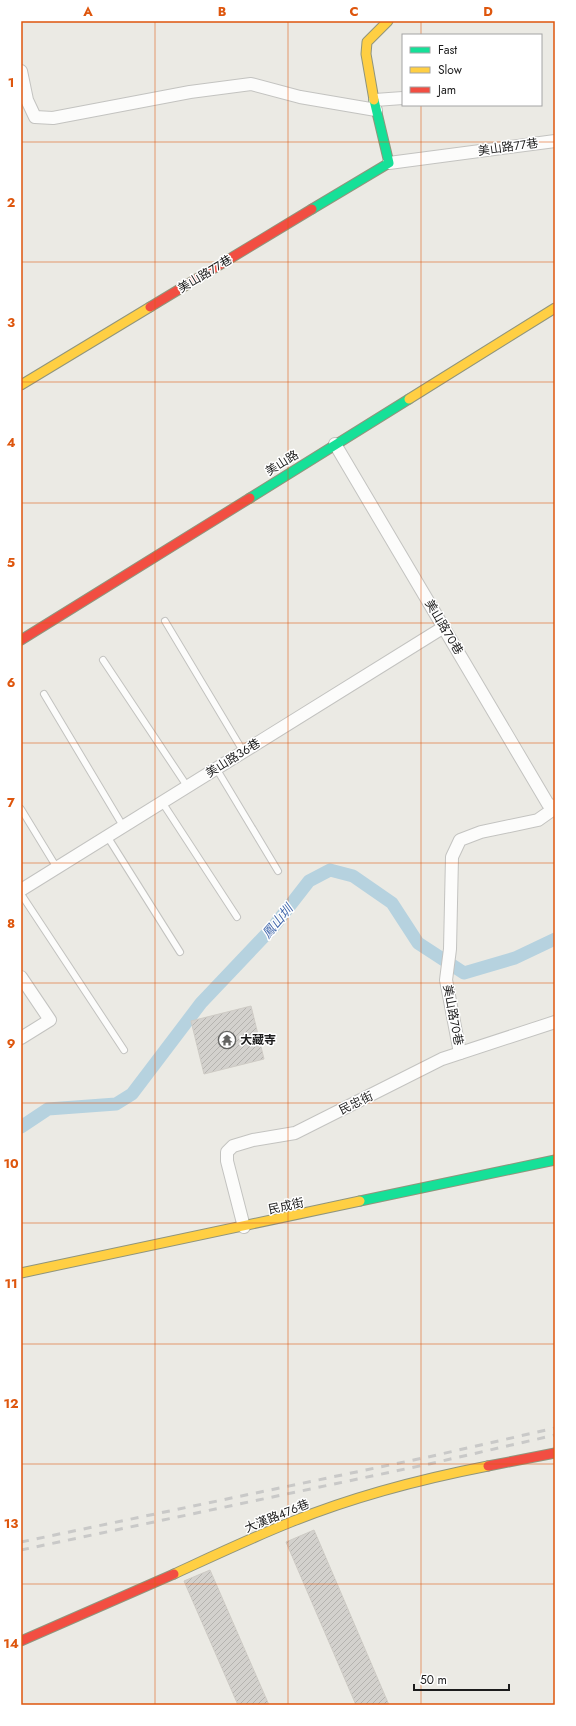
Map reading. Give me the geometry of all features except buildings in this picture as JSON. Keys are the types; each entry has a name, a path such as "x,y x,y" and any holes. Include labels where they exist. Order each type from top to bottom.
{"street":[{"path":"388,21 367,42 366,54 389,163"},
{"path":"21,71 34,117 53,118 190,92 251,84 300,97 376,105 402,98"},
{"name":"美山路77巷","path":"21,385 389,163 555,141"},
{"name":"美山路","path":"21,640 555,308"},
{"name":"美山路70巷","path":"335,444 548,804 555,808 538,820 481,832 460,840 452,857 450,949 446,980 460,1053"},
{"name":"美山路36巷","path":"21,890 444,627"},
{"path":"21,977 50,1020 21,1038"},
{"name":"民忠街","path":"244,1227 227,1161 227,1152 233,1146 253,1140 295,1133 442,1059 555,1022"},
{"name":"民成街","path":"21,1273 555,1160"},
{"name":"大漢路476巷","path":"21,1641 291,1522 361,1497 426,1478 555,1453"}],"lane":[{"path":"165,621 243,752"},
{"path":"103,660 187,786"},
{"path":"44,694 123,826"},
{"path":"216,768 278,871"},
{"path":"162,802 237,917"},
{"path":"21,809 57,868"},
{"path":"107,836 180,952"},
{"path":"21,894 124,1050"}],"waterway":[{"name":"鳳山圳","path":"21,1127 48,1109 116,1104 132,1094 201,1003 274,926 309,881 330,870 353,876 392,903 418,943 464,973 515,958 555,939"}],"railway":[{"path":"21,1542 428,1457 555,1428"},
{"path":"21,1550 429,1464 555,1435"}],"traffic: fast":[{"path":"312,209 389,163 374,100"},
{"path":"250,498 409,399"},
{"path":"360,1201 555,1160"}],"traffic: slow":[{"path":"374,100 366,54 367,42 388,21"},
{"path":"21,385 150,307"},
{"path":"409,399 555,308"},
{"path":"21,1273 360,1201"},
{"path":"174,1574 276,1528 339,1504 388,1489 488,1466"}],"traffic: jam":[{"path":"150,307 312,209"},
{"path":"21,640 250,498"},
{"path":"488,1466 555,1453"},
{"path":"21,1641 174,1574"}],"place":[{"name":"大藏寺","path":"227,1040"}]}
